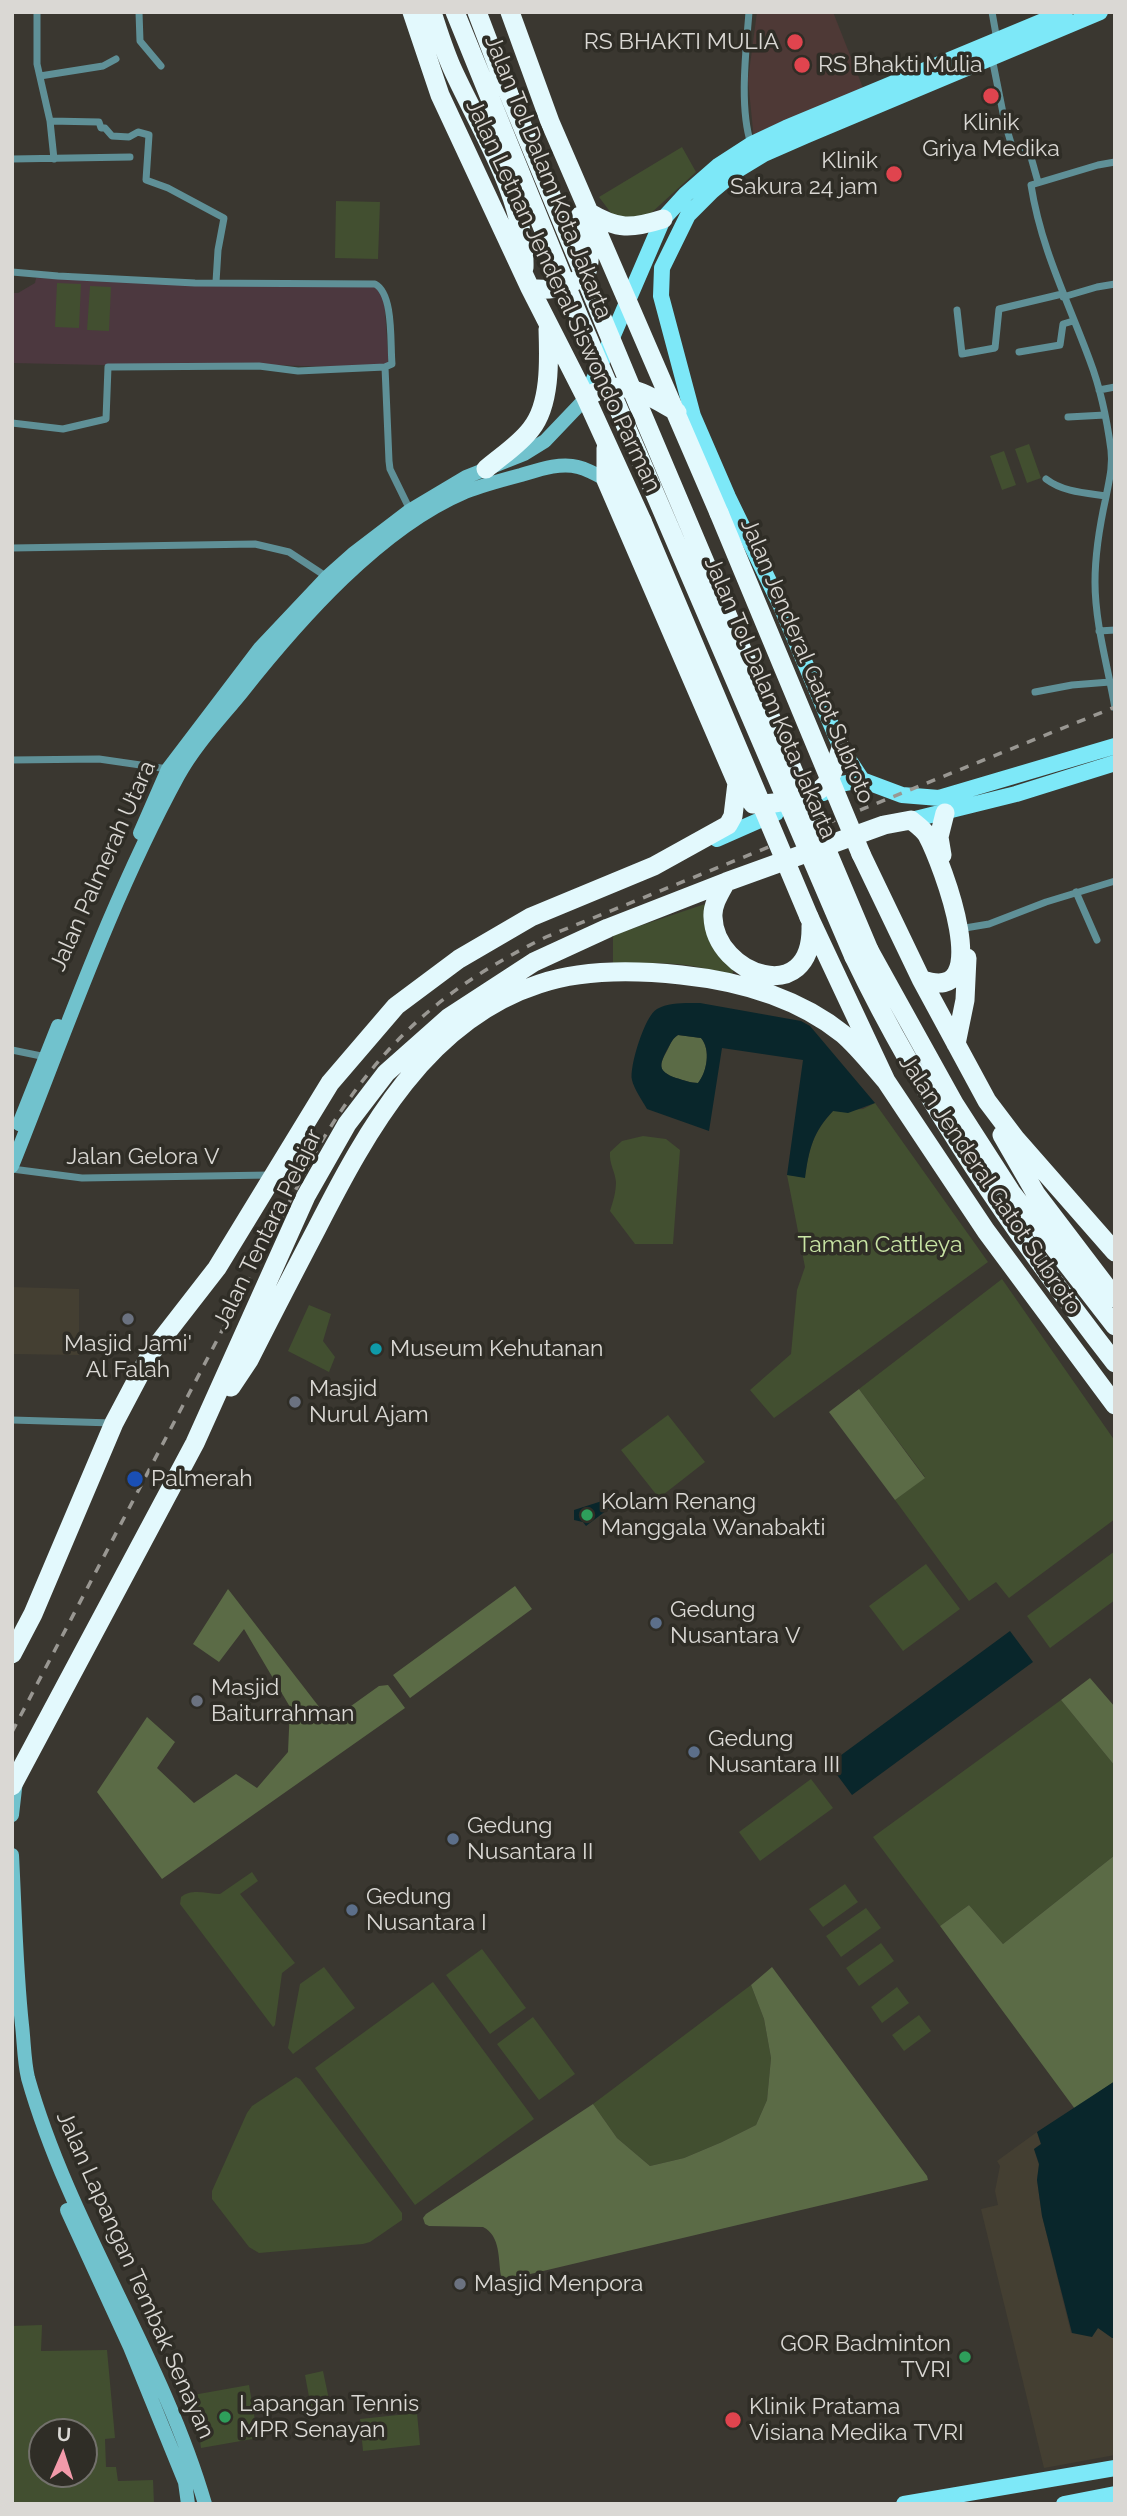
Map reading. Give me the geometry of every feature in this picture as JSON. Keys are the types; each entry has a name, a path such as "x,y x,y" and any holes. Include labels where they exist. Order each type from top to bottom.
{"highway":[{"name":"Jalan Letnan Jenderal Siswondo Parman","path":"412,12 440,95 642,521"},
{"path":"432,12 450,64 522,225 527,282 548,290 570,285 586,274 589,251 578,207 576,184"},
{"name":"Jalan Tol Dalam Kota Jakarta","path":"455,12 584,329 862,953 1011,1192 1115,1326"},
{"name":"Jalan Tol Dalam Kota Jakarta","path":"477,12 500,75 862,953 881,1013 932,1104 1023,1242 1115,1363"},
{"path":"510,12 550,122 588,212 677,412 698,447"},
{"path":"588,212 611,223 629,227 663,219"},
{"path":"486,468 521,440 539,416 547,375 548,323"},
{"path":"586,398 604,389 629,388 650,396 677,412"},
{"path":"606,444 606,480 737,783 753,804 770,805 793,800 825,787 834,771 841,748"},
{"name":"Jalan Jenderal Gatot Subroto","path":"698,447 719,513 861,854 921,979 987,1101 1015,1138 1115,1252"},
{"name":"Jalan Jenderal Gatot Subroto","path":"642,521 810,919 886,1081 986,1231 1115,1405"},
{"path":"654,866 728,825 733,816 737,783"},
{"path":"945,813 939,837 940,846 962,928 967,986 956,1044"},
{"path":"911,820 927,836 962,928 959,973 946,983 934,984 921,979"},
{"name":"Jalan Tentara Pelajar","path":"14,1783 195,1443 306,1196 347,1124 386,1073 534,962 608,928 726,882 884,825 911,820"},
{"name":"Jalan Tentara Pelajar","path":"12,1654 33,1614 114,1423 151,1353 217,1268 330,1083 396,1006 460,959 531,916 654,866"},
{"path":"726,882 712,916 724,949 734,962 780,976 791,973 808,954 810,919"},
{"path":"451,1025 519,991 547,981 603,973 673,974 749,988 801,1007 844,1035 886,1081"},
{"path":"987,1101 1004,1140 1036,1194 1115,1298"}],"main road":[{"name":"Jalan Palmerah Utara","path":"12,1142 122,884 174,772 226,701 272,654 331,582 413,515 466,477 524,454 545,441 586,398 663,219 686,194 718,166 786,128 1065,12"},
{"name":"Jalan Jenderal Gatot Subroto","path":"862,780 841,748 780,604 698,447 694,416 661,296 662,268 688,215 736,170 764,154 1100,12"},
{"name":"Jalan Palmerah Utara","path":"413,515 464,493 551,467 578,467 629,492"},
{"path":"862,780 902,794 939,798 1115,746"},
{"path":"911,820 945,813 1115,763"},
{"name":"Jalan Tentara Pelajar","path":"654,866 841,785 862,780"},
{"name":"Jalan Palmerah Utara","path":"12,1167 49,1058"},
{"path":"12,1815 14,1783"},
{"name":"Jalan Lapangan Tembak Senayan","path":"12,1855 19,1992 27,2074 72,2198 142,2342 199,2478 205,2504"},
{"name":"Jalan Lapangan Tembak Senayan","path":"12,2010 20,2075 33,2119 66,2208 130,2347 176,2459 185,2482 188,2504"},
{"path":"904,2504 1115,2468"},
{"path":"1064,2504 1115,2494"}],"street":[{"path":"37,12 37,64 50,121 54,159"},
{"path":"139,12 139,41 161,66"},
{"path":"749,12 744,66 747,132 752,145"},
{"path":"992,12 997,41"},
{"path":"992,57 1014,153 1029,150 1038,182"},
{"path":"40,76 103,66 116,59"},
{"path":"50,121 99,122 101,128 105,128 112,136 129,137 138,132 149,135 146,180 167,188 223,218 216,282"},
{"path":"12,159 130,157"},
{"path":"1115,163 1098,165 1031,185 1036,217 1063,295 1091,362 1112,454 1112,480 1106,496 1095,581 1099,631 1115,708"},
{"path":"12,272 162,282 374,284 380,287 387,299 392,364 385,367 298,371 259,366 108,367 106,419 63,429 12,423"},
{"path":"957,310 962,354 995,348 999,309 1115,284"},
{"path":"1020,352 1060,345 1063,324 1073,321"},
{"path":"385,367 388,461 413,515"},
{"path":"1099,390 1115,387"},
{"path":"1068,417 1105,415"},
{"path":"1046,479 1073,491 1106,496"},
{"path":"12,548 255,544 289,552 331,582"},
{"path":"1099,631 1115,630"},
{"path":"1035,692 1110,682"},
{"path":"12,760 99,759 174,772"},
{"path":"962,928 1003,920 1076,892 1115,881"},
{"path":"1076,892 1097,940"},
{"path":"12,1050 49,1058"},
{"name":"Jalan Gelora V","path":"12,1167 82,1178 275,1175"},
{"path":"12,1420 114,1423"}],"shaded area":[{"name":"RS Bhakti Mulia","path":"757,12 833,12 867,98 754,140 748,80"},
{"path":"36,278 378,287 384,296 389,369 245,364 148,366 12,363 12,293 18,293 35,283"},
{"path":"12,1287 79,1289 79,1355 12,1354"},
{"path":"1037,2132 1041,2144 1034,2149 1039,2165 1037,2180 1042,2216 1071,2333 1098,2328 1115,2338 1115,2455 1044,2468 981,2209 998,2205 995,2191 1000,2166 997,2161"}],"green space":[{"path":"682,147 696,172 650,214 635,222 614,217 599,197"},
{"path":"336,201 380,202 378,259 335,258"},
{"path":"57,283 81,284 79,328 55,327"},
{"path":"90,286 111,287 109,331 87,330"},
{"path":"1029,444 1041,478 1027,483 1015,449"},
{"path":"1004,451 1016,485 1002,490 990,456"},
{"path":"705,904 734,969 732,975 701,967 673,964 613,965 613,935"},
{"path":"678,1035 701,1038 704,1043 707,1061 698,1083 676,1078 663,1070 663,1059"},
{"name":"Taman Cattleya","path":"875,1103 988,1262 774,1418 750,1390 791,1354 797,1290 805,1267 787,1175 805,1177 813,1141 833,1111 863,1109"},
{"path":"643,1136 666,1139 680,1150 673,1244 635,1244 610,1211 616,1182 610,1152 622,1141"},
{"path":"1002,1279 1115,1441 1115,1519 1009,1598 996,1582 969,1601 895,1500 925,1477 859,1389"},
{"path":"309,1305 331,1314 323,1341 335,1357 329,1372 288,1351"},
{"path":"859,1389 925,1478 895,1500 829,1412"},
{"path":"668,1415 705,1462 659,1498 621,1450"},
{"path":"1115,1551 1115,1600 1050,1648 1027,1616"},
{"path":"926,1564 960,1609 903,1651 869,1606"},
{"path":"515,1586 532,1609 410,1698 393,1675"},
{"path":"228,1589 330,1721 379,1686 388,1685 405,1708 162,1879 97,1792 147,1717 175,1742 157,1768 194,1803 236,1774 257,1788 288,1752 290,1707 244,1629 219,1662 193,1644"},
{"path":"1090,1678 1115,1707 1115,1766 1061,1700"},
{"path":"1061,1700 1115,1766 1115,1855 1003,1944 969,1905 940,1926 873,1837"},
{"path":"811,1779 833,1808 760,1861 739,1832"},
{"path":"1115,1855 1115,2081 1075,2109 940,1926 969,1905 1003,1944"},
{"path":"252,1872 258,1881 240,1894 295,1963 282,1973 273,2027 180,1904 181,1897 185,1894 220,1894"},
{"path":"845,1884 858,1902 823,1927 809,1909"},
{"path":"866,1908 881,1928 841,1957 826,1936"},
{"path":"881,1943 894,1961 859,1986 846,1968"},
{"path":"482,1949 526,2008 490,2034 446,1975"},
{"path":"324,1967 355,2008 293,2054 288,2048 300,1984"},
{"path":"772,1967 928,2180 505,2280 501,2276 496,2242 489,2231 483,2227 425,2224 423,2218 426,2214 593,2104 617,2138 650,2166 684,2158 756,2125 767,2100 771,2058 764,2019 751,1985"},
{"path":"433,1982 534,2119 415,2205 315,2068"},
{"path":"751,1985 764,2019 771,2058 767,2100 756,2125 684,2158 650,2166 617,2138 593,2104"},
{"path":"897,1987 909,2003 882,2023 871,2007"},
{"path":"919,2015 931,2031 904,2051 892,2035"},
{"path":"533,2017 575,2074 539,2100 497,2044"},
{"path":"296,2077 402,2213 402,2220 370,2242 259,2253 249,2247 212,2199 212,2191 247,2113 252,2106"},
{"path":"42,2325 41,2351 107,2350 115,2438 105,2439 106,2467 116,2467 118,2481 153,2480 154,2504 12,2504 12,2326"},
{"path":"323,2371 331,2409 312,2413 305,2375"},
{"name":"Lapangan Tennis MPR Senayan","path":"249,2385 258,2438 201,2448 193,2395"},
{"path":"417,2413 420,2445 363,2451 360,2419"}],"water":[{"path":"700,1003 801,1021 810,1026 875,1103 848,1113 833,1111 813,1142 805,1178 787,1175 803,1060 722,1048 709,1131 647,1109 636,1091 632,1080 633,1064 643,1031 652,1013 672,1004","holes":["678,1035 701,1038 706,1048 707,1060 698,1083 665,1073 662,1067 663,1059"]},
{"name":"Kolam Renang Manggala Wanabakti","path":"609,1495 615,1504 586,1526 583,1522 574,1520 574,1510 602,1501"},
{"path":"1010,1631 1033,1662 852,1795 829,1764"},
{"path":"1115,2081 1115,2338 1098,2328 1092,2337 1072,2333 1042,2216 1037,2180 1039,2164 1034,2149 1041,2144 1037,2132"}],"railway":[{"path":"12,1732 316,1151 362,1082 413,1025 473,978 546,937 1115,707"}],"place":[{"name":"RS BHAKTI MULIA","path":"795,42"},
{"name":"RS Bhakti Mulia","path":"802,65"},
{"name":"Klinik Griya Medika","path":"991,96"},
{"name":"Klinik Sakura 24 jam","path":"894,174"},
{"name":"Masjid Jami' Al Falah","path":"128,1319"},
{"name":"Museum Kehutanan","path":"376,1349"},
{"name":"Masjid Nurul Ajam","path":"295,1402"},
{"name":"Palmerah","path":"135,1479"},
{"name":"Kolam Renang Manggala Wanabakti","path":"587,1515"},
{"name":"Gedung Nusantara V","path":"656,1623"},
{"name":"Masjid Baiturrahman","path":"197,1701"},
{"name":"Gedung Nusantara III","path":"694,1752"},
{"name":"Gedung Nusantara II","path":"453,1839"},
{"name":"Gedung Nusantara I","path":"352,1910"},
{"name":"Masjid Menpora","path":"460,2284"},
{"name":"GOR Badminton TVRI","path":"965,2357"},
{"name":"Lapangan Tennis MPR Senayan","path":"225,2417"},
{"name":"Klinik Pratama Visiana Medika TVRI","path":"733,2420"}]}
